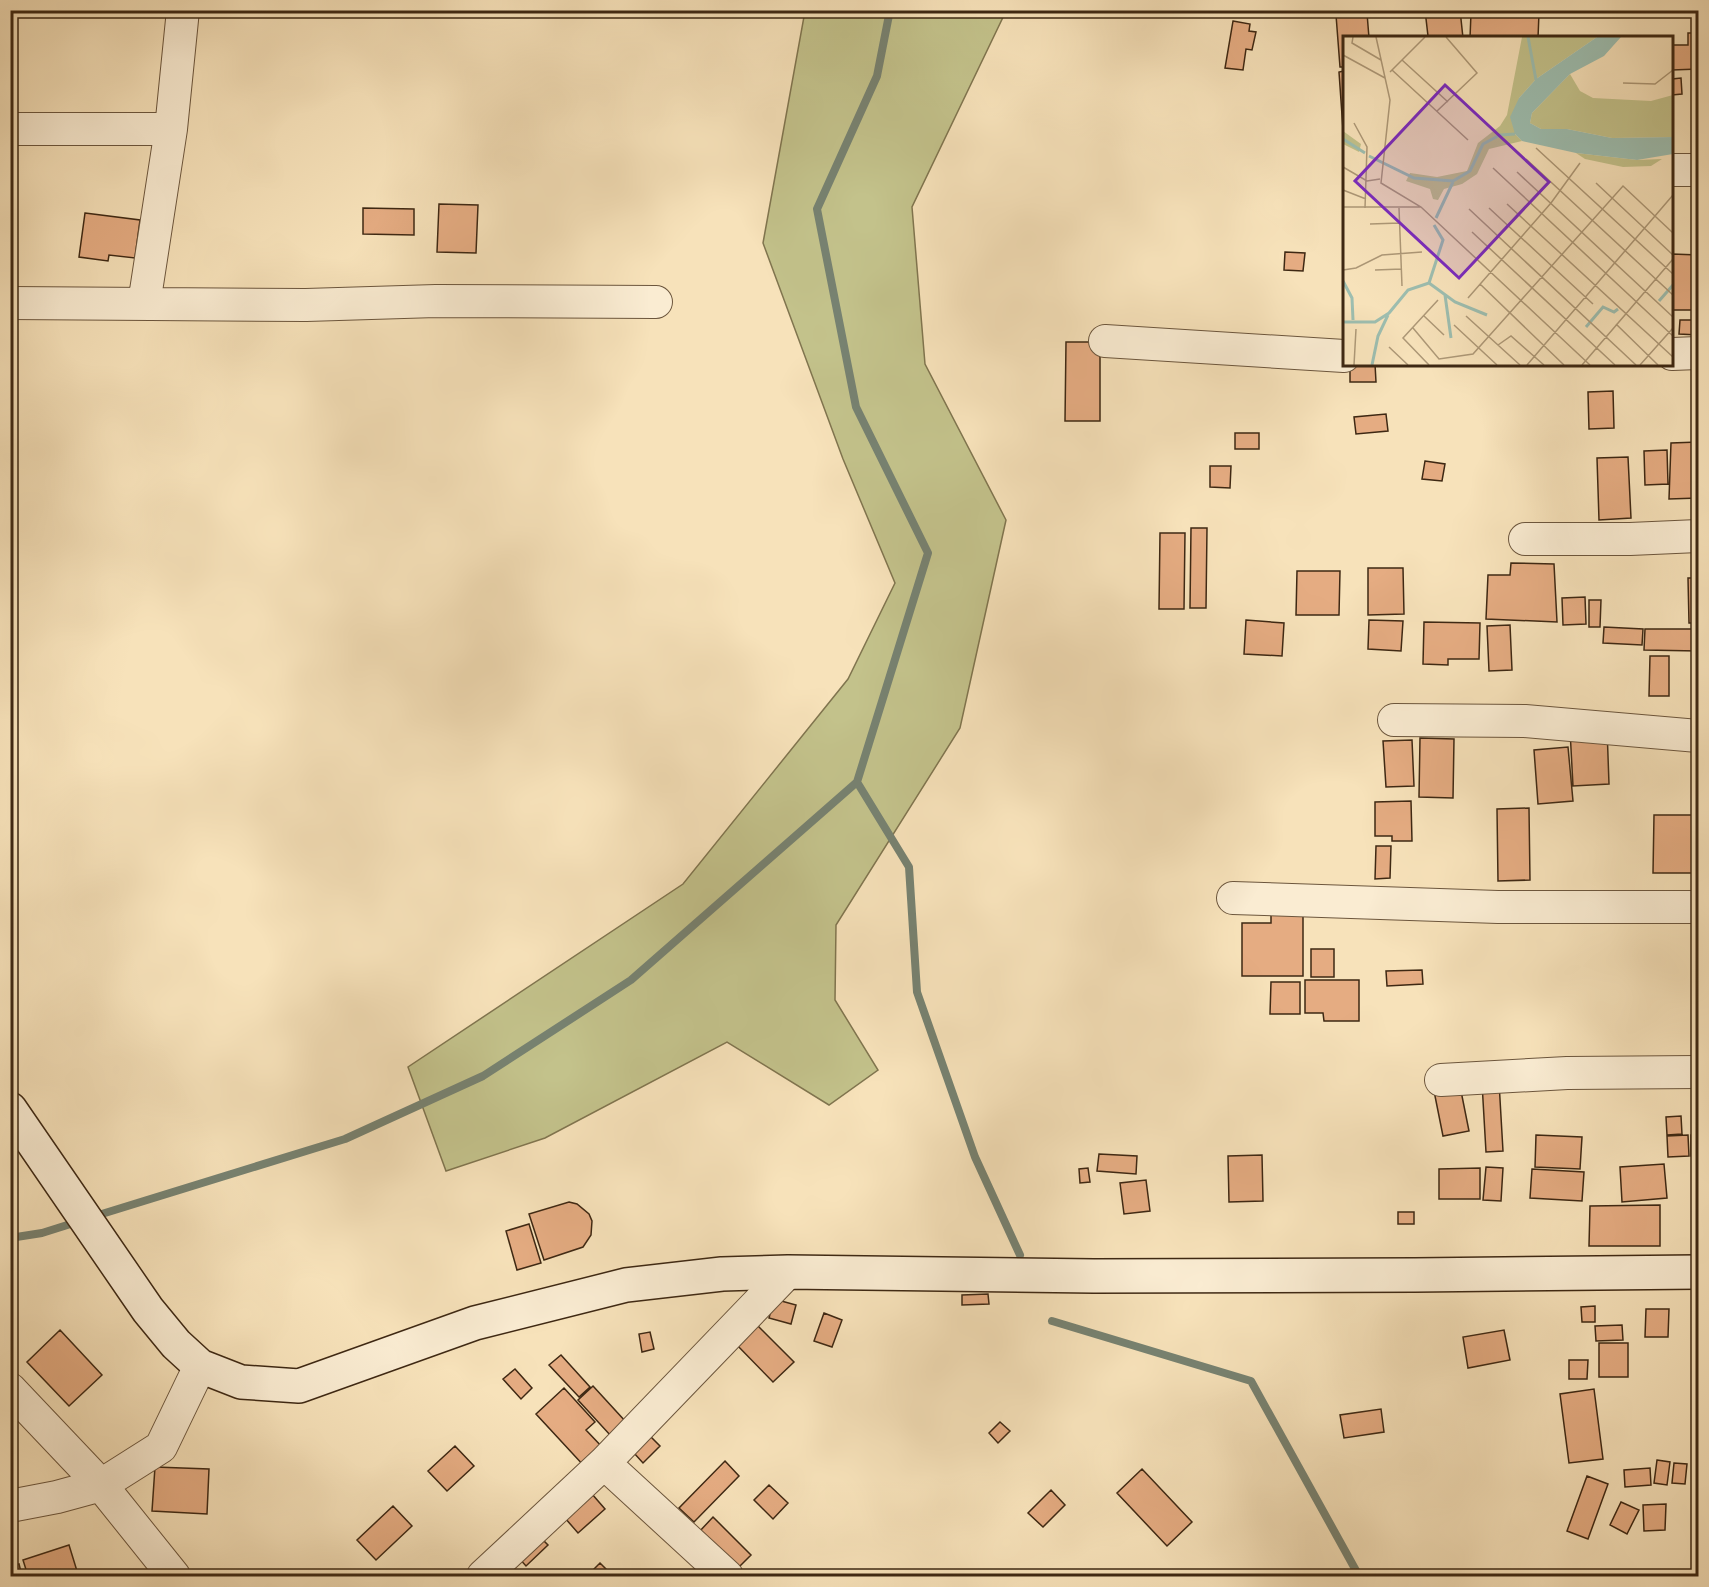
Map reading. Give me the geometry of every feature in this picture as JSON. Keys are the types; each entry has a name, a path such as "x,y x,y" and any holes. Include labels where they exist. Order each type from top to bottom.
{"street":[{"path":"144,304 171,129 183,10"},
{"path":"10,129 171,129"},
{"path":"1673,170 1698,170"},
{"path":"10,303 306,305 436,301 656,302"},
{"path":"1105,341 1343,356"},
{"path":"1673,354 1698,354"},
{"path":"1525,538 1630,539 1698,536"},
{"path":"1394,720 1525,721 1698,736"},
{"path":"1233,898 1498,907 1698,907"},
{"path":"1441,1080 1567,1073 1698,1072"},
{"path":"10,1109 148,1310 176,1344 200,1366 241,1382 299,1386 475,1323 626,1285 722,1274 788,1272 1094,1276 1698,1272"},
{"path":"483,1576 604,1463 788,1272"},
{"path":"10,1506 101,1485 161,1447 200,1366"},
{"path":"10,1389 101,1485 174,1576"},
{"path":"604,1463 727,1576"}],"shaded area":[{"path":"805,11 1006,11 912,207 925,364 1006,520 960,728 836,925 835,1000 878,1070 829,1105 727,1042 545,1138 446,1171 408,1067 683,884 848,679 895,583 843,459 763,243"}],"building":[{"path":"1425,10 1460,10 1463,36 1428,36"},
{"path":"1367,13 1369,36 1343,36 1343,67 1340,67 1336,15"},
{"path":"1471,13 1539,13 1538,36 1470,36"},
{"path":"1233,21 1250,24 1249,31 1256,32 1252,50 1246,49 1243,70 1225,68"},
{"path":"1688,33 1698,33 1698,69 1673,70 1673,45 1688,45"},
{"path":"1343,71 1343,130 1339,72"},
{"path":"1681,78 1682,94 1673,95 1673,79"},
{"path":"439,204 478,205 476,253 437,252"},
{"path":"363,208 414,209 414,235 363,234"},
{"path":"85,213 140,220 135,258 109,255 108,261 79,257"},
{"path":"1285,252 1305,253 1303,271 1284,270"},
{"path":"1673,254 1698,255 1698,310 1673,310"},
{"path":"1680,320 1698,320 1698,335 1679,334"},
{"path":"1066,342 1100,342 1100,421 1065,421"},
{"path":"1350,366 1375,366 1376,382 1350,382"},
{"path":"1613,391 1614,428 1589,429 1588,392"},
{"path":"1386,414 1388,431 1356,434 1354,417"},
{"path":"1235,433 1259,433 1259,449 1235,449"},
{"path":"1698,442 1698,498 1669,499 1671,443"},
{"path":"1667,450 1668,484 1645,485 1644,451"},
{"path":"1628,457 1631,518 1599,520 1597,458"},
{"path":"1425,461 1445,464 1442,481 1422,479"},
{"path":"1210,466 1231,466 1230,488 1210,487"},
{"path":"1191,528 1207,528 1206,608 1190,608"},
{"path":"1160,533 1185,533 1184,609 1159,609"},
{"path":"1511,563 1554,564 1557,622 1486,619 1488,575 1510,575"},
{"path":"1368,568 1403,568 1404,614 1368,615"},
{"path":"1297,571 1340,571 1339,615 1296,615"},
{"path":"1688,578 1698,578 1698,623 1689,623"},
{"path":"1585,597 1586,624 1563,625 1562,598"},
{"path":"1589,600 1601,600 1600,627 1589,627"},
{"path":"1246,620 1284,623 1282,656 1244,654"},
{"path":"1369,620 1403,621 1401,651 1368,649"},
{"path":"1424,622 1480,623 1479,659 1448,659 1448,665 1423,664"},
{"path":"1510,625 1512,670 1489,671 1487,626"},
{"path":"1604,627 1643,629 1642,645 1603,643"},
{"path":"1645,629 1698,629 1698,651 1644,650"},
{"path":"1650,656 1669,656 1669,696 1649,696"},
{"path":"1607,728 1609,784 1573,786 1570,730"},
{"path":"1420,738 1454,739 1453,798 1419,797"},
{"path":"1412,740 1414,786 1386,787 1383,741"},
{"path":"1568,747 1573,801 1538,804 1534,750"},
{"path":"1411,801 1412,841 1392,841 1392,836 1375,836 1375,802"},
{"path":"1529,808 1530,880 1498,881 1497,809"},
{"path":"1654,815 1692,815 1692,843 1698,843 1698,863 1692,863 1692,873 1653,873"},
{"path":"1376,846 1391,846 1390,878 1375,879"},
{"path":"1303,914 1303,976 1242,976 1242,923 1271,923 1271,915"},
{"path":"1311,949 1334,949 1334,977 1311,977"},
{"path":"1422,970 1423,984 1387,986 1386,971"},
{"path":"1305,980 1359,980 1359,1021 1324,1021 1323,1013 1305,1013"},
{"path":"1271,982 1300,982 1300,1014 1270,1014"},
{"path":"1499,1082 1503,1151 1486,1152 1482,1083"},
{"path":"1460,1086 1469,1131 1443,1136 1434,1091"},
{"path":"1681,1116 1682,1134 1667,1135 1666,1117"},
{"path":"1536,1135 1582,1137 1580,1169 1535,1167"},
{"path":"1688,1135 1689,1156 1668,1157 1667,1136"},
{"path":"1691,1135 1698,1135 1698,1156 1691,1156"},
{"path":"1099,1154 1137,1156 1136,1174 1097,1171"},
{"path":"1262,1155 1263,1201 1229,1202 1228,1156"},
{"path":"1664,1164 1667,1198 1622,1202 1620,1167"},
{"path":"1486,1167 1503,1168 1501,1201 1483,1200"},
{"path":"1088,1168 1090,1182 1080,1183 1079,1169"},
{"path":"1480,1168 1480,1199 1439,1199 1439,1169"},
{"path":"1532,1169 1584,1172 1582,1201 1530,1198"},
{"path":"1146,1180 1150,1211 1124,1214 1120,1183"},
{"path":"569,1202 577,1204 589,1214 592,1221 591,1235 583,1247 544,1260 529,1214"},
{"path":"1660,1205 1660,1246 1589,1246 1590,1206"},
{"path":"1398,1212 1414,1212 1414,1224 1398,1224"},
{"path":"529,1224 541,1263 517,1270 506,1231"},
{"path":"988,1294 989,1304 962,1305 962,1295"},
{"path":"774,1299 796,1305 791,1324 769,1318"},
{"path":"1595,1306 1595,1322 1582,1322 1581,1307"},
{"path":"1646,1309 1669,1309 1668,1337 1645,1337"},
{"path":"824,1313 842,1320 832,1347 814,1341"},
{"path":"754,1322 794,1362 773,1382 734,1342"},
{"path":"1622,1325 1623,1340 1596,1341 1595,1326"},
{"path":"60,1330 102,1375 69,1406 27,1362"},
{"path":"1504,1330 1510,1360 1468,1368 1463,1337"},
{"path":"650,1332 654,1349 642,1352 639,1334"},
{"path":"1599,1343 1628,1343 1628,1377 1599,1377"},
{"path":"561,1355 590,1387 579,1397 549,1365"},
{"path":"1569,1360 1588,1360 1587,1379 1569,1379"},
{"path":"515,1369 532,1388 521,1399 503,1379"},
{"path":"593,1386 626,1422 611,1436 578,1400"},
{"path":"564,1388 595,1422 586,1430 604,1449 585,1467 536,1414"},
{"path":"1594,1389 1603,1459 1569,1463 1560,1394"},
{"path":"1381,1409 1384,1432 1344,1438 1340,1415"},
{"path":"1000,1422 1010,1431 998,1443 989,1433"},
{"path":"650,1436 660,1446 643,1463 634,1453"},
{"path":"455,1446 474,1466 447,1491 428,1471"},
{"path":"1657,1460 1670,1462 1667,1485 1654,1483"},
{"path":"725,1461 739,1476 694,1522 679,1508"},
{"path":"1674,1463 1687,1464 1685,1484 1672,1483"},
{"path":"155,1467 209,1469 207,1514 152,1511"},
{"path":"1650,1468 1651,1485 1625,1487 1624,1470"},
{"path":"1142,1469 1192,1522 1167,1546 1117,1493"},
{"path":"1587,1476 1608,1484 1588,1539 1567,1531"},
{"path":"769,1485 788,1503 773,1519 754,1500"},
{"path":"1051,1490 1065,1505 1043,1527 1028,1513"},
{"path":"592,1494 605,1509 578,1533 565,1518"},
{"path":"1621,1502 1639,1510 1627,1534 1610,1525"},
{"path":"1666,1504 1665,1530 1644,1531 1643,1505"},
{"path":"393,1506 412,1526 376,1560 357,1540"},
{"path":"713,1517 751,1555 737,1569 699,1532"},
{"path":"539,1536 548,1545 526,1566 518,1557"},
{"path":"69,1545 77,1571 59,1576 28,1576 23,1560"},
{"path":"600,1563 613,1576 587,1576"},
{"path":"19,1564 22,1576 10,1576 10,1566"}],"waterway":[{"path":"92,1217 345,1139 483,1076 631,980 857,782 928,553 856,407 817,209 877,76 890,10"},
{"path":"857,782 909,867 917,992 975,1157 1020,1255"},
{"path":"10,1238 42,1233 80,1221"},
{"path":"1052,1321 1251,1381 1359,1576"}]}
